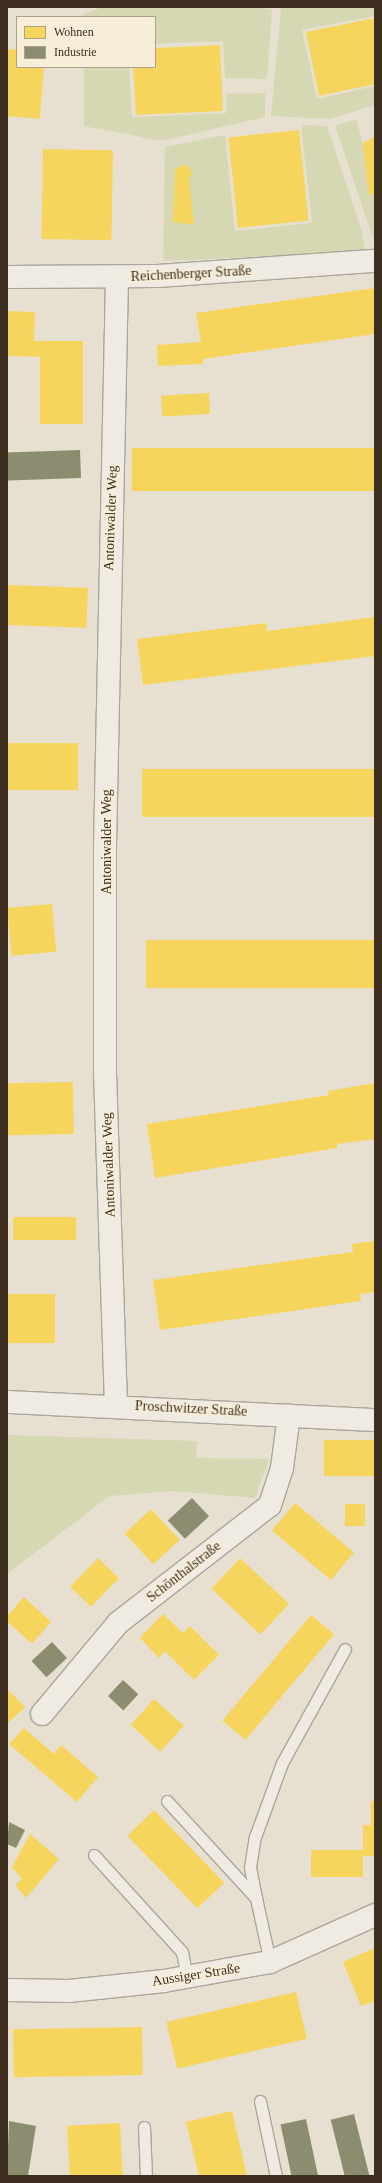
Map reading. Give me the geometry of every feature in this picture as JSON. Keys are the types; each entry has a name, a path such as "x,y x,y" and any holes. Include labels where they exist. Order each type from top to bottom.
{"street":[{"name":"Reichenberger Straße","path":"7,276 117,278 375,261"},
{"name":"Antoniwalder Weg","path":"116,1405 105,1071 105,846 117,278"},
{"name":"Proschwitzer Straße","path":"7,1402 116,1405 375,1420"},
{"name":"Schönthalstraße","path":"42,1714 118,1623 270,1505 282,1468 289,1415"},
{"name":"Aussiger Straße","path":"7,1990 69,1991 187,1977 270,1962 327,1939 375,1915"}],"lane":[{"path":"270,1962 250,1867 258,1829 282,1764 345,1649"},
{"path":"167,1801 256,1898"},
{"path":"94,1855 182,1952 187,1977"},
{"path":"260,2101 276,2176"},
{"path":"144,2128 146,2176"}],"green space":[{"path":"103,7 258,7 272,10 267,79 225,78 223,41 156,44 156,16 84,16 83,14"},
{"path":"375,7 375,16 302,30 317,99 375,86 375,105 330,119 271,116 281,8"},
{"path":"84,68 129,68 132,117 227,113 226,94 265,93 265,117 162,141 84,126"},
{"path":"356,119 365,151 369,195 375,195 375,244 335,126"},
{"path":"301,125 327,126 361,229 365,249 293,255 163,261 165,147 225,135 235,231 312,223"},
{"path":"7,1435 197,1441 196,1458 269,1459 255,1498 173,1491 109,1496 7,1574"}],"building: Wohnen":[{"path":"375,18 375,84 319,96 306,32"},
{"path":"220,45 223,111 136,115 133,68 156,68 156,48"},
{"path":"7,49 16,50 16,68 44,68 40,119 7,116"},
{"path":"299,130 309,221 238,228 228,137"},
{"path":"372,138 375,139 375,195 369,195 363,146 364,142"},
{"path":"43,149 113,150 111,240 41,239"},
{"path":"185,165 190,168 192,174 189,179 194,225 173,222 175,172 176,168"},
{"path":"375,288 375,334 203,359 203,364 158,366 157,345 201,342 196,313"},
{"path":"7,311 35,312 34,341 83,341 83,424 40,424 40,357 7,356"},
{"path":"209,393 210,414 162,416 161,396"},
{"path":"132,448 375,448 375,491 132,491"},
{"path":"7,585 88,588 87,628 7,625"},
{"path":"375,617 375,656 143,685 137,639 266,623 267,631"},
{"path":"7,743 78,743 78,790 7,790"},
{"path":"142,769 375,769 375,817 142,817"},
{"path":"52,904 56,952 11,956 7,908"},
{"path":"146,940 375,940 375,988 146,988"},
{"path":"73,1082 74,1134 8,1135 7,1083"},
{"path":"375,1083 375,1139 337,1144 337,1148 155,1178 147,1124 329,1095 328,1091"},
{"path":"13,1217 76,1217 76,1240 13,1240"},
{"path":"375,1241 375,1292 360,1294 361,1301 160,1330 153,1280 353,1252 352,1244"},
{"path":"7,1294 55,1294 55,1343 7,1343"},
{"path":"324,1440 375,1440 375,1476 324,1476"},
{"path":"295,1503 354,1552 331,1580 272,1531"},
{"path":"345,1504 365,1504 365,1526 345,1526"},
{"path":"151,1509 180,1540 153,1564 125,1534"},
{"path":"98,1558 119,1578 91,1607 70,1587"},
{"path":"240,1558 289,1604 260,1634 211,1589"},
{"path":"24,1597 51,1622 32,1644 7,1621 7,1616"},
{"path":"163,1614 183,1633 190,1626 219,1655 194,1680 165,1651 159,1658 140,1638"},
{"path":"311,1615 334,1634 245,1740 222,1721"},
{"path":"7,1689 25,1707 7,1724"},
{"path":"154,1699 184,1726 160,1752 131,1725"},
{"path":"24,1728 54,1754 61,1745 98,1777 77,1802 9,1744"},
{"path":"371,1801 375,1801 375,1856 363,1856 363,1877 311,1877 311,1850 363,1850 363,1825 371,1825"},
{"path":"154,1810 224,1883 198,1908 127,1836"},
{"path":"30,1834 59,1859 26,1898 15,1885 22,1879 12,1867"},
{"path":"375,1948 375,2001 361,2006 343,1962"},
{"path":"296,1992 307,2039 177,2069 166,2022"},
{"path":"142,2027 143,2075 14,2077 13,2029"},
{"path":"232,2111 247,2176 199,2176 186,2122"},
{"path":"120,2123 123,2176 70,2176 67,2126"}],"building: Industrie":[{"path":"80,450 81,478 8,481 7,453"},
{"path":"192,1498 209,1516 185,1539 168,1521"},
{"path":"52,1642 67,1658 47,1677 32,1661"},
{"path":"123,1680 138,1694 123,1710 108,1696"},
{"path":"9,1822 25,1830 16,1848 7,1844"},
{"path":"354,2114 369,2176 345,2176 331,2120"},
{"path":"306,2119 318,2176 292,2176 281,2124"},
{"path":"9,2121 36,2126 28,2176 7,2176"}]}
